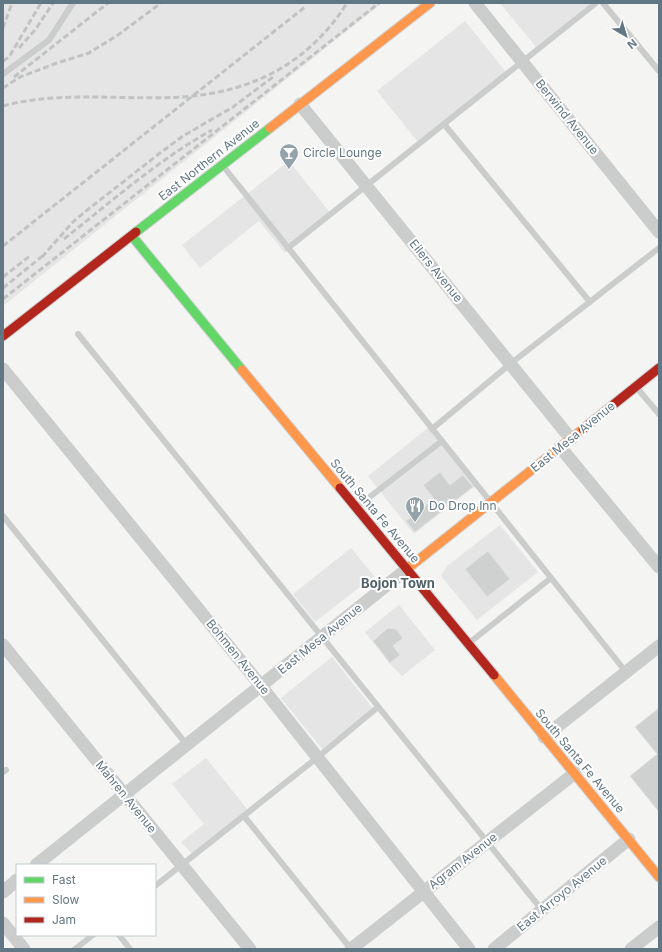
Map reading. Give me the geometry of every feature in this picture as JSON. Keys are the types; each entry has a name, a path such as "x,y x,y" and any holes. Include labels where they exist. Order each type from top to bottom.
{"street":[{"name":"East Northern Avenue","path":"3,336 430,3"},
{"name":"Berwind Avenue","path":"475,3 659,232"},
{"name":"Eilers Avenue","path":"300,104 571,438"},
{"name":"South Santa Fe Avenue","path":"132,236 357,507 659,877"},
{"name":"East Mesa Avenue","path":"37,864 659,368"},
{"name":"Bohmen Avenue","path":"3,369 261,686 469,949"},
{"path":"560,447 659,567"},
{"name":"Mahren Avenue","path":"3,644 250,949"},
{"path":"544,736 659,646"},
{"name":"Agram Avenue","path":"351,949 575,773"},
{"name":"East Arroyo Avenue","path":"494,949 629,839"},
{"path":"3,892 16,881"},
{"path":"3,923 24,949"},
{"path":"631,949 659,927"}],"lane":[{"path":"3,74 50,40 73,3"},
{"path":"288,248 596,3"},
{"path":"603,3 659,71"},
{"path":"444,124 590,302"},
{"path":"222,165 626,672"},
{"path":"432,429 510,364 659,248"},
{"path":"78,334 542,910"},
{"path":"636,386 659,414"},
{"path":"357,507 442,441"},
{"path":"3,516 187,745"},
{"path":"468,644 551,578"},
{"path":"156,885 318,757 378,707"},
{"path":"244,816 351,949"},
{"path":"75,949 92,936"},
{"path":"120,936 130,949"}],"shaded area":[{"path":"3,3 382,3 3,306"},
{"path":"500,3 591,3 536,47"},
{"path":"465,21 506,72 418,142 377,91"},
{"path":"289,161 332,215 285,253 259,221 200,268 182,245"},
{"path":"429,427 475,486 414,534 368,476"},
{"path":"500,525 538,572 477,620 441,576 447,566"},
{"path":"351,548 374,576 315,622 293,594"},
{"path":"399,605 435,650 402,676 390,664 365,632"},
{"path":"332,657 374,710 323,750 281,698"},
{"path":"206,758 248,810 192,854 181,842 204,824 172,784"}],"building":[{"path":"440,472 450,485 463,475 473,487 415,532 406,521 434,499 423,485"},
{"path":"488,551 510,579 487,597 465,569"},
{"path":"388,628 396,629 403,638 393,646 400,655 390,663 373,641"},
{"path":"659,708 659,812 630,776 657,754 635,727"}],"railway":[{"path":"3,28 12,3"},
{"path":"3,61 9,57 41,3"},
{"path":"19,48 35,30 53,3"},
{"path":"14,77 108,3"},
{"path":"3,88 20,77 89,53 118,35 161,3"},
{"path":"3,106 18,102 66,97 163,98 208,94 232,89 277,71 297,58 332,24 347,3"},
{"path":"3,299 379,3"},
{"path":"3,246 305,7"},
{"path":"42,257 73,222 160,153 183,136 233,107 273,77"},
{"path":"64,239 173,154 212,130"},
{"path":"3,288 45,254"},
{"path":"3,277 31,255"}],"traffic: fast":[{"path":"136,232 270,128"},
{"path":"132,236 242,370"}],"traffic: slow":[{"path":"270,128 430,3"},
{"path":"242,370 340,488"},
{"path":"407,569 583,429"},
{"path":"494,675 659,877"}],"traffic: jam":[{"path":"3,336 136,232"},
{"path":"583,429 659,368"},
{"path":"340,488 494,675"}],"place":[{"name":"Circle Lounge","path":"289,170"},
{"name":"Do Drop Inn","path":"415,523"}],"district":[{"name":"Bojon Town","path":"398,583"}]}
